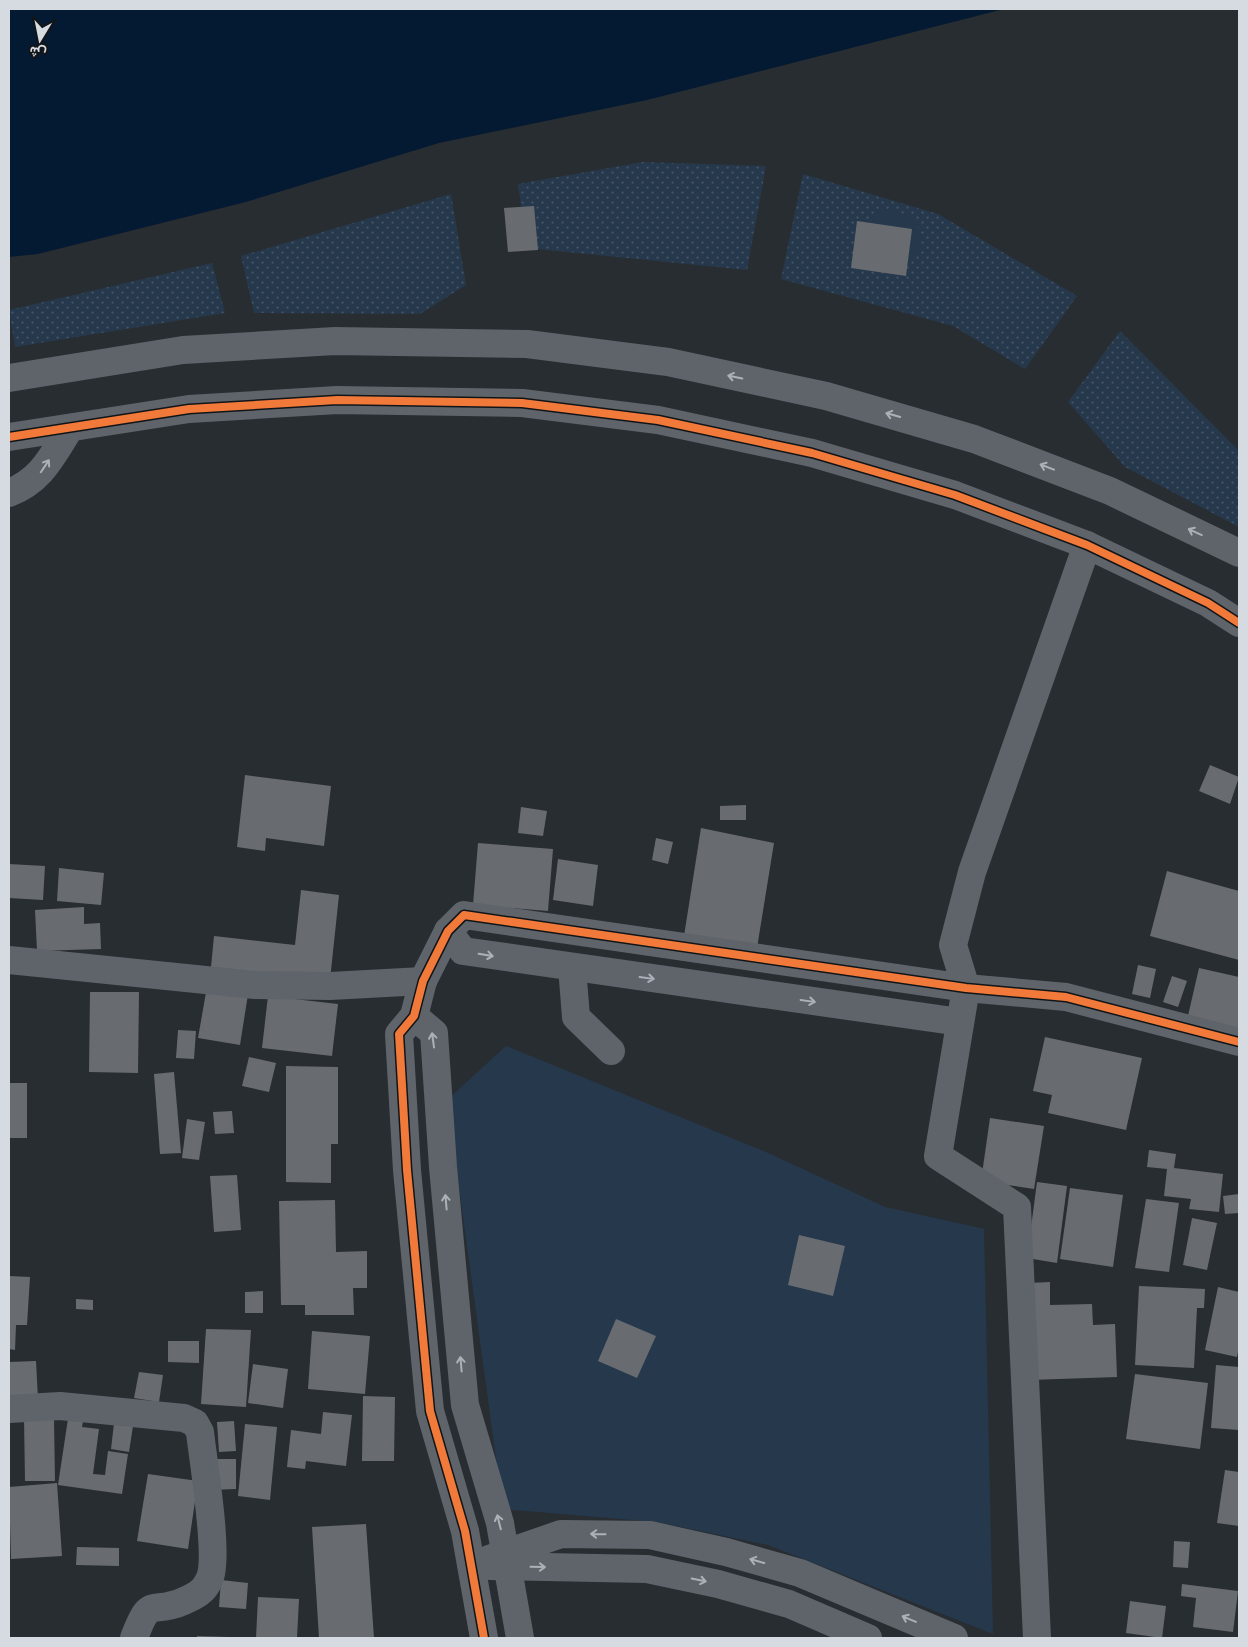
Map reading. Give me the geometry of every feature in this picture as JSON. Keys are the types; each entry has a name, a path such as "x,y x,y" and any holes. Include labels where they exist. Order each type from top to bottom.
{"street":[{"path":"9,378 183,350 335,341 527,344 668,362 826,396 974,439 1110,491 1239,553"},
{"path":"9,437 189,409 336,400 522,404 658,420 812,453 955,495 1087,545 1208,603 1239,623"},
{"path":"9,493 26,486 38,476 70,428"},
{"path":"916,981 940,968 952,945 972,872 1087,545"},
{"path":"484,1638 465,1531 430,1411 407,1170 399,1034 414,1016 423,981 448,931 464,915 966,988 1066,997 1239,1042"},
{"path":"448,931 462,951 960,1022"},
{"path":"952,945 966,988 938,1156 1017,1207 1037,1638"},
{"path":"9,960 255,985 330,986 423,981"},
{"path":"572,967 576,1018 611,1051"},
{"path":"414,1016 434,1033 443,1167 465,1405 500,1522 520,1638"},
{"path":"9,1409 60,1406 184,1418 195,1423 200,1432 214,1556 210,1579 204,1590 195,1596 180,1603 151,1608 146,1611 134,1638"},
{"path":"507,1560 561,1534 650,1535 726,1552 800,1573 954,1638"},
{"path":"471,1566 507,1560 647,1569 718,1584 788,1604 868,1638"}],"shaded area":[{"path":"9,9 1004,9 647,100 439,143 246,202 38,254 9,257"},
{"path":"643,162 766,166 747,270 527,248 518,184"},
{"path":"803,174 938,214 1077,296 1025,369 953,326 781,279"},
{"path":"451,194 466,285 420,314 254,313 241,256"},
{"path":"885,210 897,211 907,216 919,229 921,238 920,248 907,266 861,230 867,220"},
{"path":"212,263 225,313 15,347 9,310"},
{"path":"1120,331 1239,451 1239,527 1125,467 1068,402"},
{"path":"506,1046 766,1152 885,1207 984,1229 993,1634 768,1545 657,1522 503,1509 447,1100"}],"building":[{"path":"534,206 538,250 508,252 504,208"},
{"path":"857,221 912,229 906,276 851,268"},
{"path":"1210,765 1239,777 1230,804 1199,791"},
{"path":"245,775 331,786 324,846 266,838 265,851 237,847"},
{"path":"746,805 746,820 720,820 720,806"},
{"path":"521,807 547,811 543,836 518,833"},
{"path":"701,828 774,843 757,948 684,936"},
{"path":"656,838 673,842 668,864 652,860"},
{"path":"478,843 553,849 548,911 473,905"},
{"path":"558,859 598,865 593,906 553,900"},
{"path":"9,864 45,866 43,900 9,898"},
{"path":"59,868 104,873 101,905 57,901"},
{"path":"1167,871 1239,891 1239,960 1150,936"},
{"path":"301,890 339,895 330,980 211,967 214,936 295,945"},
{"path":"84,907 84,924 100,923 101,949 37,951 35,910"},
{"path":"1138,965 1156,969 1150,998 1132,994"},
{"path":"1199,968 1239,977 1239,1032 1187,1020"},
{"path":"1172,976 1187,981 1178,1007 1163,1002"},
{"path":"208,981 249,988 240,1045 198,1038"},
{"path":"90,992 139,992 138,1073 89,1072"},
{"path":"268,996 338,1004 332,1056 262,1048"},
{"path":"178,1030 196,1031 194,1059 176,1058"},
{"path":"1045,1037 1142,1058 1126,1130 1048,1113 1052,1095 1033,1091"},
{"path":"249,1057 276,1063 269,1092 242,1086"},
{"path":"286,1066 338,1067 338,1144 331,1144 331,1183 286,1182"},
{"path":"174,1072 181,1153 160,1154 154,1074"},
{"path":"9,1083 27,1083 27,1138 9,1138"},
{"path":"232,1111 234,1133 215,1134 213,1112"},
{"path":"990,1118 1044,1126 1034,1189 981,1181"},
{"path":"187,1119 205,1122 199,1160 182,1158"},
{"path":"1149,1150 1176,1154 1174,1168 1223,1174 1219,1212 1189,1209 1191,1199 1164,1196 1167,1169 1147,1167"},
{"path":"237,1175 241,1230 214,1232 210,1176"},
{"path":"1037,1182 1067,1186 1057,1263 1027,1258"},
{"path":"1070,1188 1123,1195 1113,1267 1060,1259"},
{"path":"1239,1194 1239,1213 1225,1214 1223,1196"},
{"path":"1146,1199 1179,1203 1169,1272 1135,1268"},
{"path":"335,1200 336,1252 367,1251 367,1288 353,1288 354,1315 305,1315 305,1305 281,1305 279,1201"},
{"path":"1192,1218 1217,1223 1207,1270 1183,1265"},
{"path":"799,1235 845,1246 833,1296 788,1285"},
{"path":"9,1276 30,1277 27,1325 16,1325 15,1350 9,1349"},
{"path":"1050,1282 1050,1305 1092,1304 1093,1325 1115,1324 1117,1377 1030,1380 1028,1283"},
{"path":"1139,1286 1205,1289 1204,1308 1197,1308 1194,1368 1135,1365"},
{"path":"1218,1287 1239,1292 1239,1346 1237,1357 1205,1350"},
{"path":"263,1291 263,1313 245,1313 245,1292"},
{"path":"76,1299 93,1300 93,1310 76,1309"},
{"path":"616,1319 656,1336 637,1378 598,1361"},
{"path":"206,1329 251,1330 246,1407 201,1404"},
{"path":"312,1331 370,1336 365,1394 308,1389"},
{"path":"168,1341 199,1341 199,1363 168,1362"},
{"path":"36,1361 38,1399 9,1400 9,1362"},
{"path":"253,1364 288,1369 283,1408 248,1403"},
{"path":"1216,1365 1239,1367 1239,1430 1211,1428"},
{"path":"139,1372 163,1375 159,1402 134,1398"},
{"path":"1135,1374 1208,1383 1200,1449 1126,1439"},
{"path":"363,1396 395,1397 394,1461 362,1461"},
{"path":"69,1412 84,1415 82,1427 99,1429 93,1474 105,1475 108,1451 128,1454 122,1494 58,1485"},
{"path":"323,1412 352,1415 346,1466 306,1461 305,1469 287,1467 291,1430 321,1434"},
{"path":"24,1418 54,1418 55,1481 25,1481"},
{"path":"234,1421 236,1451 219,1452 217,1422"},
{"path":"114,1423 133,1426 129,1452 111,1449"},
{"path":"245,1424 277,1427 270,1500 238,1496"},
{"path":"209,1459 236,1459 236,1489 209,1490"},
{"path":"1225,1470 1239,1472 1239,1526 1217,1523"},
{"path":"148,1474 198,1481 188,1549 137,1541"},
{"path":"57,1483 62,1556 11,1559 9,1487"},
{"path":"366,1524 374,1638 319,1638 312,1527"},
{"path":"1174,1541 1190,1542 1188,1568 1173,1567"},
{"path":"77,1547 119,1548 119,1566 76,1565"},
{"path":"221,1580 248,1583 246,1609 219,1607"},
{"path":"1182,1584 1238,1591 1233,1632 1193,1627 1196,1598 1181,1596"},
{"path":"258,1597 299,1599 297,1638 256,1638"},
{"path":"1130,1601 1166,1606 1162,1638 1126,1633"},
{"path":"197,1636 229,1637 229,1638 197,1638"}],"cycle path":[{"path":"9,437 189,409 337,400 522,403 658,420 812,453 955,495 1087,545 1208,603 1239,623"},
{"path":"484,1638 465,1531 430,1411 407,1170 399,1034 414,1016 423,981 448,931 464,915 966,988 1066,997 1239,1042"}]}
